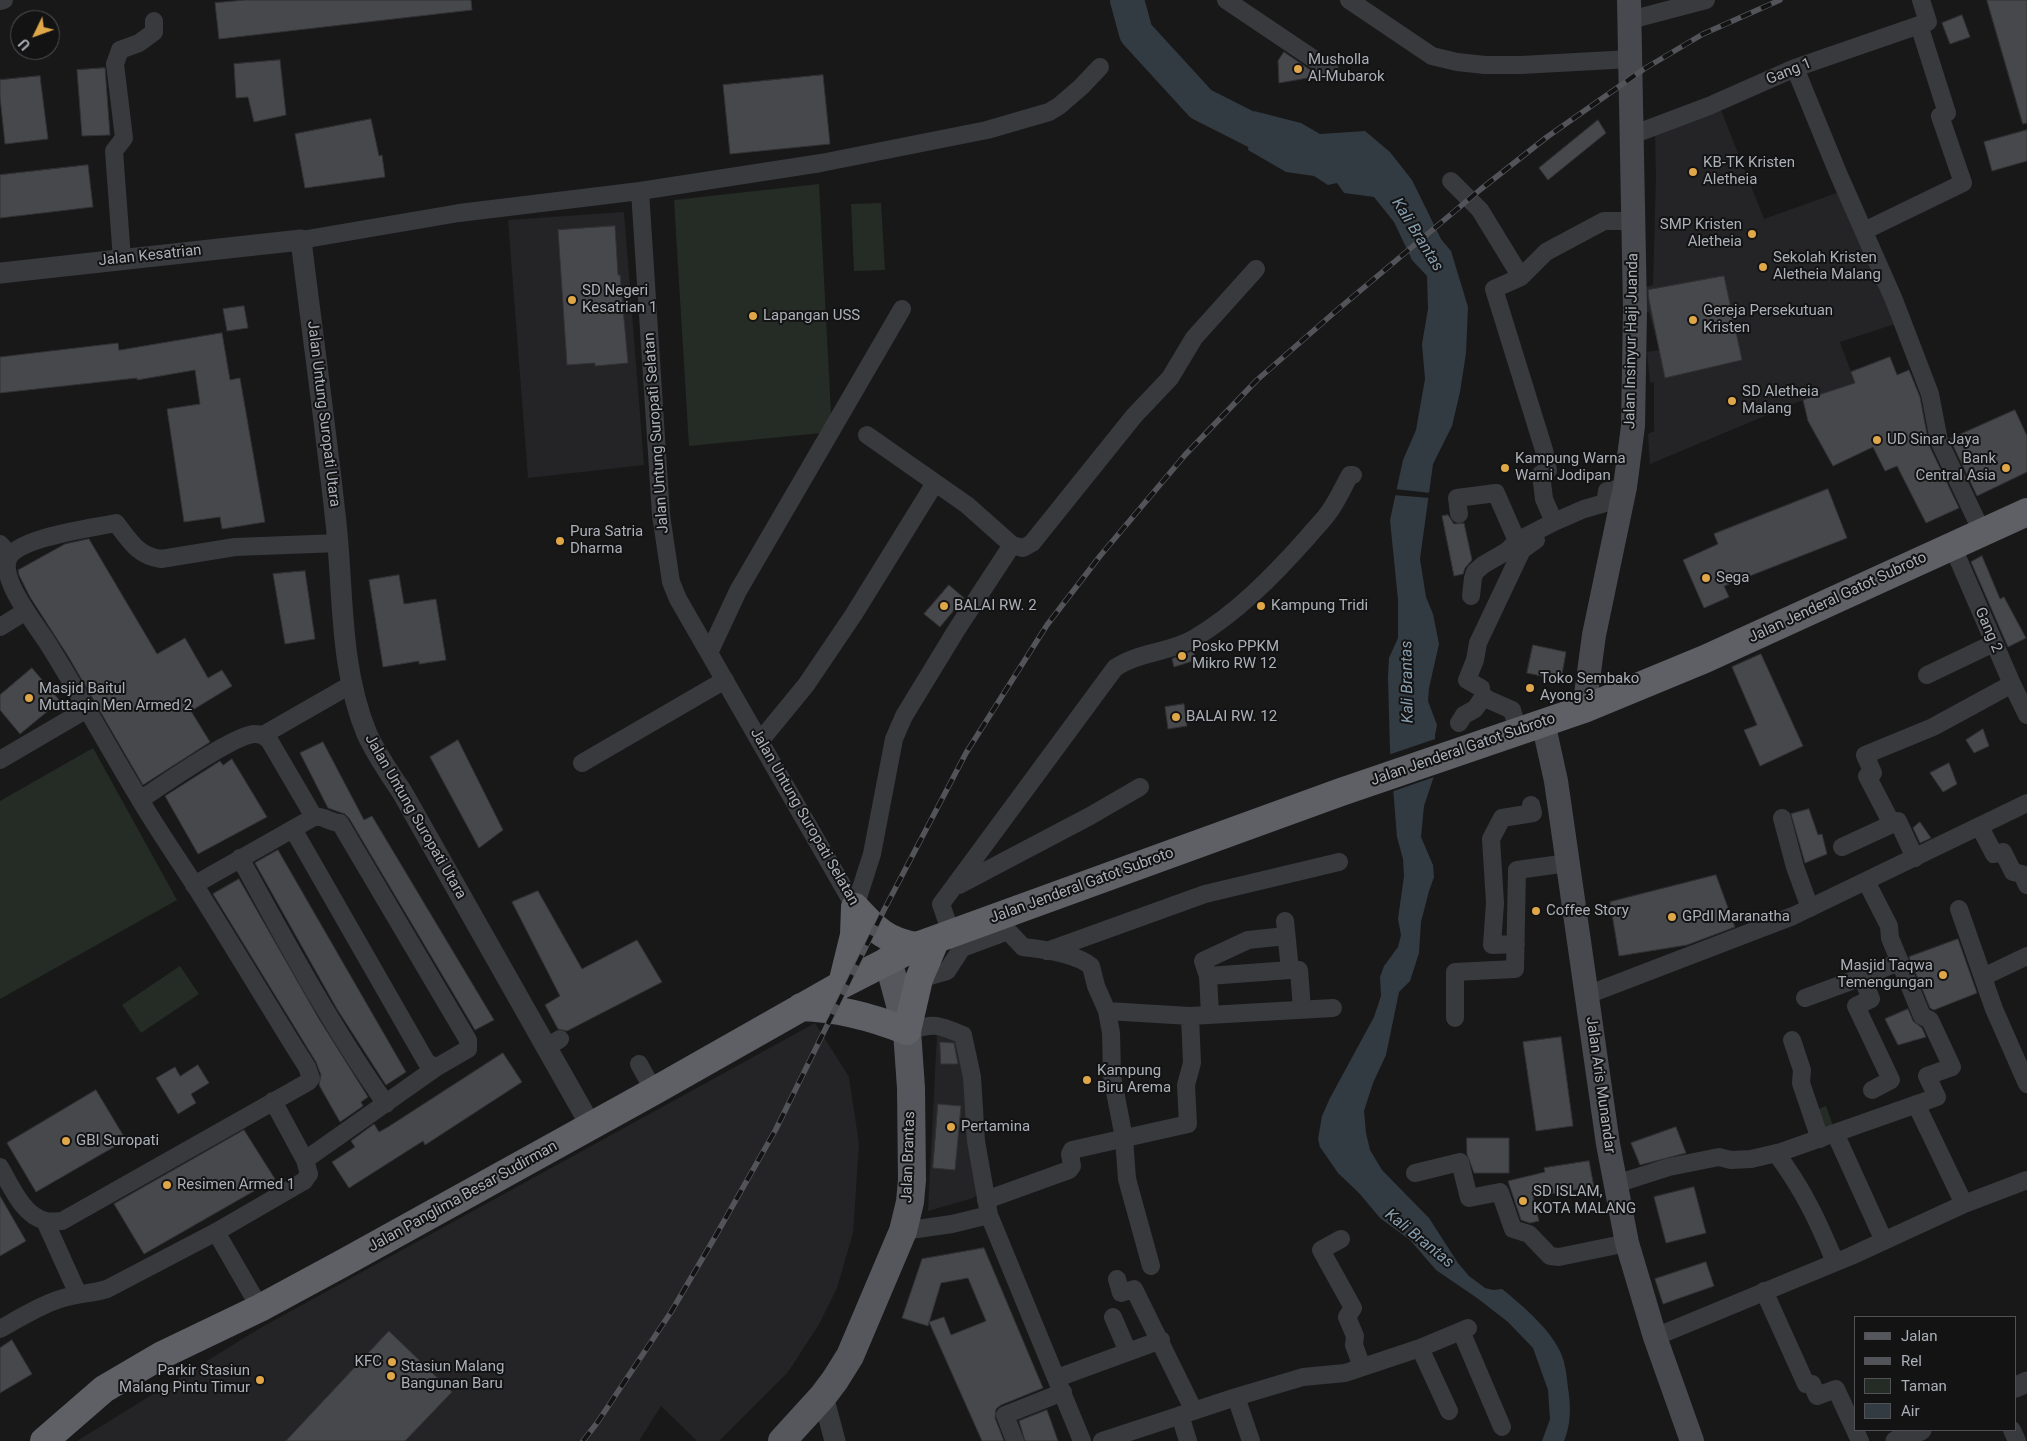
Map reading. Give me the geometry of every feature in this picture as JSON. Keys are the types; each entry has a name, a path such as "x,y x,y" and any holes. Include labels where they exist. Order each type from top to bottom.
{"highway":[{"name":"Jalan Jenderal Gatot Subroto","path":"888,960 935,939 1342,792 1584,709 1705,659 2027,512"},
{"path":"801,1007 825,1008 860,1014 907,1031 920,979 935,939 902,944 889,939 855,907"},
{"path":"842,984 852,953 855,907"},
{"name":"Jalan Panglima Besar Sudirman","path":"44,1441 104,1389 162,1354 260,1308 888,960"}],"main road":[{"name":"Jalan Insinyur Haji Juanda","path":"1584,709 1594,635 1625,487 1633,426 1635,373 1629,10"},
{"name":"Jalan Aris Munandar","path":"1530,726 1554,772 1608,1144 1627,1243 1655,1337 1692,1441"},
{"name":"Jalan Brantas","path":"782,1441 836,1380 850,1356 903,1230 910,1202 912,1180 911,1088 907,1031 888,960"}],"street":[{"path":"0,1 4,0"},
{"path":"1226,0 1246,6 1330,70"},
{"path":"1349,0 1432,56 1457,62 1485,65 1521,65 1631,59"},
{"path":"1629,10 1706,0"},
{"path":"1864,231 1963,183 1940,116 1947,113 1919,25 1928,22 1921,0"},
{"path":"122,259 114,151 124,138 115,64 120,50 130,47 154,32 154,21"},
{"name":"Gang 1","path":"1632,135 1709,106 1795,68 1919,25"},
{"path":"301,240 459,212 640,191 821,163 987,130 1034,117 1059,106 1100,67"},
{"path":"1795,68 1838,173 1894,300 1930,394 1939,441 1982,532"},
{"path":"1451,181 1480,210 1521,277"},
{"name":"Jalan Untung Suropati Selatan","path":"640,191 661,515 670,582 855,907 888,960"},
{"path":"1530,726 1512,710 1484,694 1467,680 1475,660 1478,643 1522,550 1535,542 1547,526 1541,474 1548,470 1544,450 1494,289 1521,277 1546,252 1604,222 1633,221"},
{"name":"Jalan Kesatrian","path":"0,273 301,240"},
{"name":"Jalan Untung Suropati Utara","path":"301,240 339,543 345,631 352,684 367,734 378,756 402,792 553,1043 591,1126"},
{"path":"867,435 966,505 1012,545 1023,548 1032,543 1134,416 1170,378 1194,338 1256,269"},
{"path":"709,653 738,591 902,309"},
{"path":"935,939 942,904 1115,668 1127,660 1166,650 1192,639 1222,620 1264,583 1301,544 1328,513 1350,475 1353,476"},
{"path":"760,741 806,684 854,614 935,483"},
{"path":"1471,596 1475,572 1483,565 1507,551 1517,541 1584,509 1605,503 1607,491 1625,487"},
{"path":"1459,514 1457,498 1496,492 1517,541"},
{"path":"0,1167 21,1203 29,1211 45,1221 62,1221 273,1100 310,1081 309,1073 140,800 11,585 5,549 16,548 60,534 116,524 139,551 150,558 161,559 235,547 339,543"},
{"path":"855,907 872,854 894,739 904,716 1012,545"},
{"name":"Gang 2","path":"1952,545 2027,715"},
{"path":"0,627 26,611"},
{"path":"1927,674 1994,643"},
{"path":"582,763 725,680"},
{"path":"140,800 234,740 254,734 263,734 352,684"},
{"path":"1892,824 1867,776 1874,773 1865,755 1933,726 2012,684"},
{"path":"1459,723 1464,715 1474,709 1484,694"},
{"path":"0,760 87,709"},
{"path":"263,734 314,817"},
{"path":"954,887 1090,816 1140,787"},
{"path":"1587,994 1717,946 1810,908 2027,803"},
{"path":"1516,944 1492,945 1495,903 1491,839 1502,818 1534,813 1531,805"},
{"path":"194,885 314,817 320,816 340,823 468,1040 468,1048 437,1067 305,1160"},
{"path":"1782,818 1795,866 1810,908"},
{"path":"1842,847 1898,821 1915,858"},
{"path":"1980,827 1994,854 2003,852 2013,872 2022,874 2027,885"},
{"path":"293,829 426,1063 437,1067"},
{"path":"240,858 330,1017 361,1068 386,1104"},
{"path":"1047,951 1205,894 1339,862"},
{"path":"1454,1018 1456,972 1515,969 1517,870 1568,863"},
{"path":"1616,1184 1668,1168 1720,1156 1731,1160 1751,1159 1776,1153 1937,1097 1927,1076 1952,1066 1930,1020 1922,1016 1890,938 1889,926 1866,882"},
{"path":"1959,909 1998,1016 2027,1084"},
{"path":"1210,1014 1208,976 1203,962 1248,940 1286,929 1290,970"},
{"path":"920,979 947,971 962,948 1008,931 1022,948 1047,951 1081,960 1091,966 1096,986 1107,1010 1111,1033 1112,1076 1124,1138 1127,1179 1152,1266"},
{"path":"1983,977 2027,956"},
{"path":"1805,998 1899,962"},
{"path":"1208,976 1299,970 1302,1009"},
{"path":"1862,977 1871,999 1856,1006 1892,1080 1872,1090"},
{"path":"1107,1010 1190,1016 1333,1008"},
{"path":"903,1230 952,1224 1069,1170 1072,1166 1070,1154 1072,1150 1188,1124 1186,1085 1192,1063 1190,1016"},
{"path":"907,1031 928,1024 940,1025 963,1035 972,1077 976,1141 988,1207 1082,1441"},
{"path":"1792,1040 1802,1070 1801,1083 1827,1136 1884,1241"},
{"path":"639,1064 654,1091"},
{"path":"0,1329 56,1300 107,1289 216,1232 304,1181 308,1174 305,1160 273,1100"},
{"path":"1916,1104 1964,1204"},
{"path":"1776,1153 1813,1209 1835,1262"},
{"path":"1415,1173 1460,1162 1469,1198 1500,1192 1513,1229 1529,1234 1550,1256 1559,1258 1627,1243"},
{"path":"1655,1337 1884,1241 1964,1204 2026,1184"},
{"path":"45,1221 78,1294"},
{"path":"216,1232 260,1308"},
{"path":"1341,1239 1321,1250 1353,1308 1347,1317 1355,1336 1354,1345 1362,1367"},
{"path":"1117,1279 1121,1293 1134,1289 1161,1340 1187,1413 1188,1441"},
{"path":"1764,1291 1806,1384 1812,1384 1817,1396 1840,1388 1854,1425"},
{"path":"1112,1318 1128,1352"},
{"path":"1102,1441 1303,1377 1345,1373 1420,1348 1464,1329 1502,1427"},
{"path":"1015,1441 1005,1415 1060,1385 1128,1352 1161,1340"},
{"path":"1420,1348 1449,1411"},
{"path":"823,1396 834,1441"},
{"path":"1236,1397 1251,1441"},
{"path":"1896,1441 1919,1431"}],"shaded area":[{"name":"Sekolah Kristen Aletheia Malang","path":"1719,105 1764,219 1842,191 1895,324 1840,342 1855,383 1803,400 1650,464 1648,434 1654,431 1654,382 1650,383 1647,352 1659,350 1649,312 1642,313 1642,288 1653,285 1656,177 1655,134"},
{"name":"SD Negeri Kesatrian 1","path":"624,212 644,465 528,478 508,220"},
{"path":"815,1023 849,1077 859,1144 853,1233 837,1288 818,1326 788,1372 719,1441 697,1441 661,1406 639,1441 77,1441 262,1327"},
{"name":"Pertamina","path":"937,1033 950,1035 960,1044 978,1194 973,1198 928,1211"}],"green space":[{"name":"Lapangan USS","path":"819,184 832,432 689,446 674,200"},
{"path":"881,203 885,270 854,271 851,204"},
{"path":"93,748 177,900 0,999 0,801"},
{"path":"180,966 199,994 141,1033 122,1005"},
{"path":"1826,1106 1835,1131 1823,1136 1814,1111"}],"water":[{"path":"1254,111 1301,123 1320,134 1365,131 1390,152 1412,180 1441,239 1451,251 1468,307 1466,353 1460,392 1452,426 1433,464 1420,559 1426,597 1433,614 1439,644 1428,701 1437,725 1435,735 1436,770 1424,806 1421,837 1433,865 1434,877 1421,922 1419,953 1410,981 1399,992 1386,1055 1373,1083 1364,1111 1370,1150 1382,1170 1429,1218 1458,1263 1469,1276 1485,1288 1493,1290 1502,1289 1538,1321 1554,1341 1564,1362 1569,1395 1569,1422 1564,1441 1542,1441 1550,1419 1548,1390 1533,1348 1508,1322 1436,1270 1410,1240 1380,1218 1359,1193 1338,1173 1320,1147 1318,1139 1322,1116 1330,1098 1374,1017 1381,996 1380,977 1384,966 1398,947 1401,935 1398,919 1404,876 1403,859 1397,837 1390,750 1388,677 1389,658 1398,638 1398,600 1390,520 1403,460 1416,430 1425,379 1422,344 1428,309 1427,276 1412,260 1394,222 1374,197 1344,193 1337,183 1328,185 1314,176 1286,172 1248,150"}],"pier":[{"path":"1394,489 1431,493 1430,498 1393,495"},
{"path":"1438,738 1439,771 1437,776 1391,792 1388,755"}],"building":[{"path":"245,0 471,0 472,10 219,39 215,3"},
{"path":"1987,0 2027,0 2027,123 2023,124"},
{"path":"1962,15 1970,37 1950,44 1942,23"},
{"name":"Musholla Al-Mubarok","path":"1284,52 1319,76 1279,83 1278,61"},
{"path":"280,60 286,115 254,122 248,97 236,98 234,64"},
{"path":"105,68 110,135 82,136 77,70"},
{"path":"823,75 830,144 730,154 723,85"},
{"path":"40,76 48,139 5,144 0,80"},
{"path":"371,119 379,156 382,155 385,177 305,188 295,134"},
{"path":"1598,120 1606,133 1548,180 1539,168"},
{"path":"2027,130 2027,161 1992,171 1984,142"},
{"path":"88,165 93,207 0,218 0,175"},
{"path":"615,226 618,275 620,275 628,363 595,366 595,363 567,365 558,230"},
{"name":"Gereja Persekutuan Kristen","path":"1724,276 1742,360 1665,378 1648,290"},
{"path":"244,306 248,328 227,331 223,309"},
{"path":"222,333 230,380 240,378 265,522 222,529 220,517 184,522 167,409 200,404 195,370 137,380 137,378 0,393 0,357 118,343 119,350"},
{"name":"UD Sinar Jaya","path":"1890,357 1897,375 1909,370 1920,397 1929,445 1959,508 1926,523 1897,466 1885,471 1873,447 1833,466 1808,421 1803,400 1855,383 1851,372"},
{"path":"2015,410 2027,436 2027,472 1977,496 1950,439"},
{"path":"1828,489 1847,538 1724,586 1729,597 1704,608 1683,560 1718,544 1714,534"},
{"path":"1448,515 1454,524 1464,523 1472,560 1465,568 1463,574 1454,576 1442,516"},
{"path":"89,539 157,654 185,638 208,678 222,670 232,686 191,711 210,742 143,785 68,656 30,597 19,575 18,570 65,544"},
{"path":"1982,556 2000,599 2004,597 2026,638 2008,647 1971,562"},
{"path":"305,571 315,639 285,644 273,574"},
{"path":"399,575 404,604 436,599 446,660 419,664 419,661 383,667 369,580"},
{"name":"BALAI RW. 2","path":"949,585 964,598 940,627 924,614"},
{"path":"1533,645 1566,652 1561,680 1527,673"},
{"path":"1193,651 1196,660 1174,667 1172,659"},
{"path":"1761,654 1803,746 1760,766 1744,730 1757,725 1732,667"},
{"name":"Masjid Baitul Muttaqin Men Armed 2","path":"32,668 60,701 20,734 0,710 0,695"},
{"name":"BALAI RW. 12","path":"1184,704 1187,726 1168,729 1165,707"},
{"path":"1983,729 1989,746 1974,753 1966,740"},
{"path":"458,740 503,830 479,848 430,757"},
{"path":"323,742 364,820 372,816 494,1020 475,1030 349,818 345,814 328,808 300,753"},
{"path":"232,759 267,817 198,854 165,796 220,761 223,765"},
{"path":"1949,763 1957,784 1943,792 1930,773"},
{"path":"1809,809 1818,835 1822,834 1827,854 1805,863 1791,814"},
{"path":"1920,822 1931,838 1920,843 1913,828"},
{"path":"278,850 406,1072 386,1085 337,1009 255,863"},
{"name":"GPdI Maranatha","path":"1716,875 1735,927 1687,945 1619,956 1610,902"},
{"path":"239,879 319,1019 368,1097 361,1102 363,1106 340,1122 319,1085 321,1075 316,1062 213,894"},
{"path":"538,891 582,969 637,940 662,982 567,1031 558,1029 545,1005 560,996 512,902"},
{"name":"Masjid Taqwa Temengungan","path":"1958,939 1977,993 1934,1010 1930,1008 1909,957"},
{"path":"1908,1009 1913,1021 1922,1028 1926,1037 1898,1045 1885,1019"},
{"path":"1561,1037 1573,1126 1536,1131 1523,1042"},
{"path":"940,1042 954,1043 958,1064 941,1064"},
{"path":"503,1053 522,1082 425,1145 423,1141 349,1188 332,1162 355,1147 351,1141 374,1124 379,1132 388,1127"},
{"path":"198,1065 209,1083 191,1094 196,1103 178,1114 156,1078 175,1067 180,1076"},
{"name":"GBI Suropati","path":"96,1090 126,1140 36,1192 7,1143"},
{"path":"938,1104 961,1106 955,1170 933,1168"},
{"path":"1676,1127 1686,1153 1640,1165 1631,1143"},
{"name":"Resimen Armed 1","path":"244,1130 275,1179 144,1254 114,1204"},
{"path":"1467,1138 1509,1138 1509,1173 1474,1173 1467,1154"},
{"path":"1589,1161 1594,1187 1533,1197 1539,1221 1530,1223 1521,1220 1508,1181 1545,1172 1544,1168"},
{"path":"1694,1187 1706,1233 1666,1243 1654,1197"},
{"path":"0,1196 26,1241 0,1256"},
{"path":"984,1248 1043,1388 1001,1405 996,1409 995,1418 1004,1441 982,1441 929,1322 928,1326 902,1318 922,1259","holes":["968,1278 986,1321 951,1335 944,1317 929,1322 941,1283"]},
{"path":"1706,1262 1714,1286 1663,1304 1655,1279"},
{"name":"Stasiun Malang Bangunan Baru","path":"389,1331 452,1392 405,1441 286,1441"},
{"path":"12,1340 32,1374 0,1393 0,1348"},
{"path":"1047,1410 1058,1441 1025,1441 1019,1421"}],"waterway":[{"name":"Kali Brantas","path":"1127,0 1136,33 1201,104 1292,150"}],"railway":[{"path":"583,1441 671,1312 776,1129 884,910 966,753 1047,625 1100,556 1185,455 1257,380 1481,189 1547,137 1644,69 1703,34 1780,0"}],"place":[{"name":"Musholla Al-Mubarok","path":"1298,69"},
{"name":"KB-TK Kristen Aletheia","path":"1693,172"},
{"name":"SMP Kristen Aletheia","path":"1752,234"},
{"name":"Sekolah Kristen Aletheia Malang","path":"1763,267"},
{"name":"SD Negeri Kesatrian 1","path":"572,300"},
{"name":"Lapangan USS","path":"753,316"},
{"name":"Gereja Persekutuan Kristen","path":"1693,320"},
{"name":"SD Aletheia Malang","path":"1732,401"},
{"name":"UD Sinar Jaya","path":"1877,440"},
{"name":"Kampung Warna Warni Jodipan","path":"1505,468"},
{"name":"Bank Central Asia","path":"2006,468"},
{"name":"Pura Satria Dharma","path":"560,541"},
{"name":"Sega","path":"1706,578"},
{"name":"BALAI RW. 2","path":"944,606"},
{"name":"Kampung Tridi","path":"1261,606"},
{"name":"Posko PPKM Mikro RW 12","path":"1182,656"},
{"name":"Toko Sembako Ayong 3","path":"1530,688"},
{"name":"Masjid Baitul Muttaqin Men Armed 2","path":"29,698"},
{"name":"BALAI RW. 12","path":"1176,717"},
{"name":"Coffee Story","path":"1536,911"},
{"name":"GPdI Maranatha","path":"1672,917"},
{"name":"Masjid Taqwa Temengungan","path":"1943,975"},
{"name":"Kampung Biru Arema","path":"1087,1080"},
{"name":"Pertamina","path":"951,1127"},
{"name":"GBI Suropati","path":"66,1141"},
{"name":"Resimen Armed 1","path":"167,1185"},
{"name":"SD ISLAM, KOTA MALANG","path":"1523,1201"},
{"name":"KFC","path":"392,1362"},
{"name":"Stasiun Malang Bangunan Baru","path":"391,1376"},
{"name":"Parkir Stasiun Malang Pintu Timur","path":"260,1380"}]}
